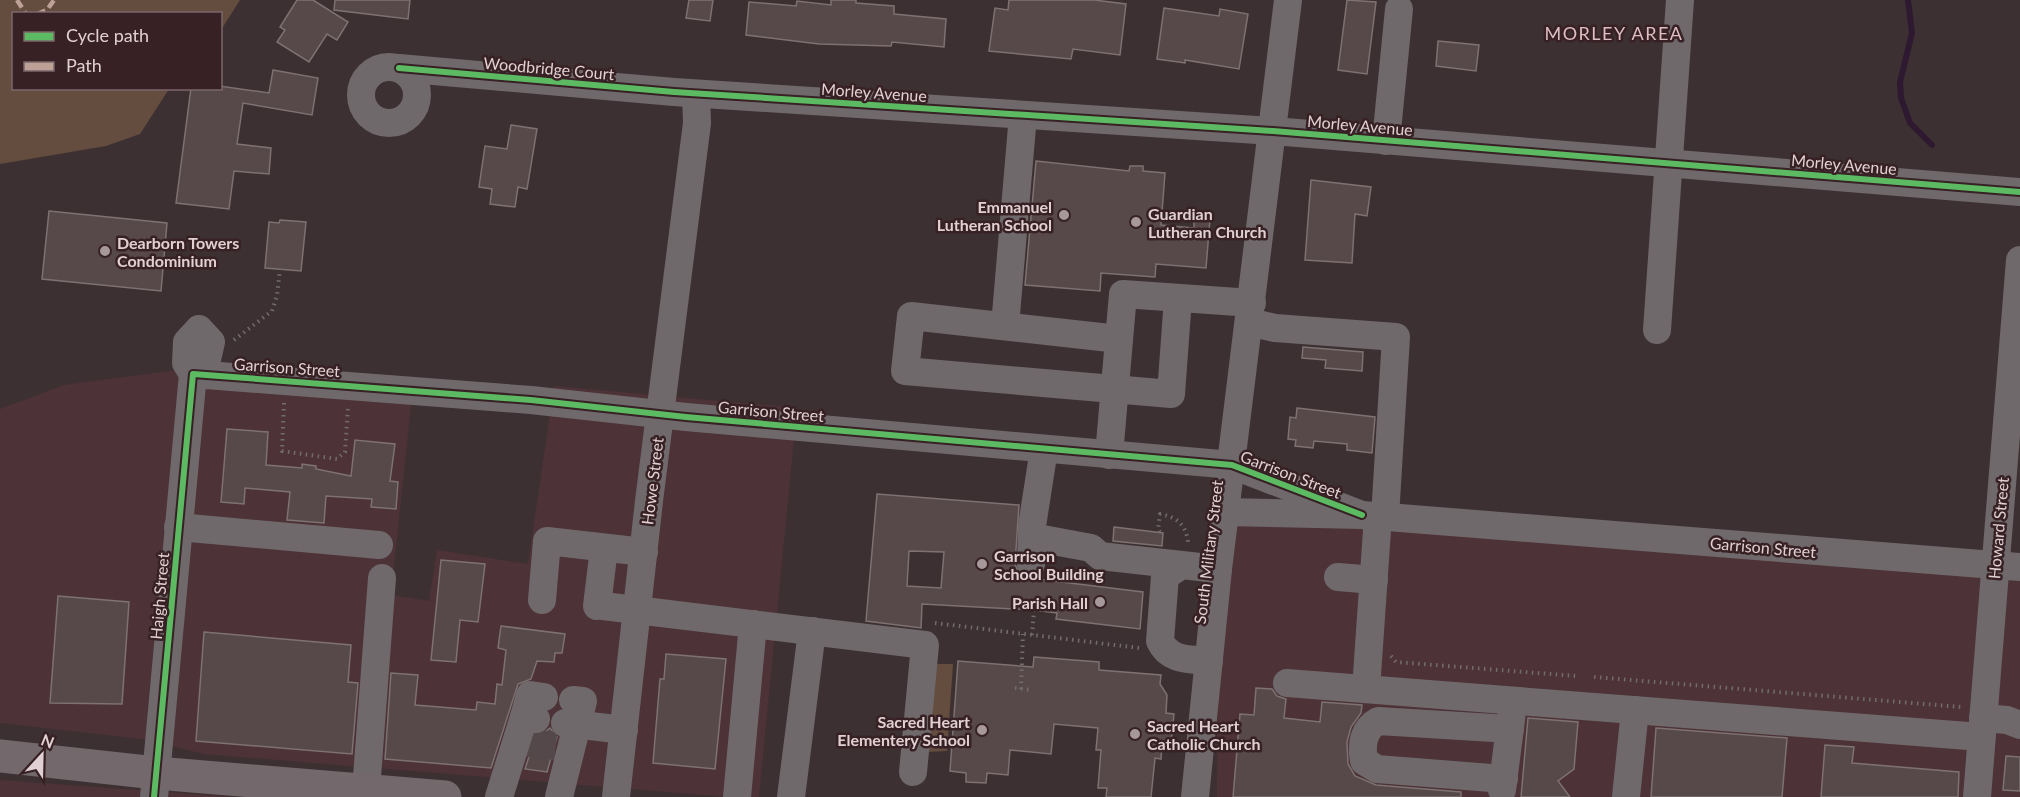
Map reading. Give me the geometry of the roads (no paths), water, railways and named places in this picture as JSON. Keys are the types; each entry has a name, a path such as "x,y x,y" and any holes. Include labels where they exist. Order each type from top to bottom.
{"main road":[{"path":"0,756 155,785 445,797"}],"street":[{"name":"South Military Street","path":"1195,797 1218,569 1288,0"},
{"path":"1657,330 1680,0"},
{"path":"1386,141 1399,9"},
{"name":"Woodbridge Court","path":"399,69 696,94"},
{"name":"Morley Avenue","path":"696,94 1273,131 2020,192"},
{"name":"Howe Street","path":"616,797 698,118 696,94"},
{"path":"1005,326 1023,115"},
{"name":"Howard Street","path":"1977,797 1978,721 2008,566 2020,260"},
{"path":"1109,454 1123,294 1178,298 1251,312 1275,328 1396,336 1375,516 1373,670"},
{"path":"1119,339 911,316 905,371 1171,394 1178,298"},
{"name":"Garrison Street","path":"191,386 531,400 661,414 1232,465 1375,516"},
{"name":"Haigh Street","path":"155,785 191,386"},
{"path":"1044,449 1037,558 1091,548 1100,556 1184,554 1218,569"},
{"name":"Garrison Street","path":"1225,512 1375,516 2008,566"},
{"path":"178,527 379,545"},
{"path":"542,600 547,542 644,552"},
{"path":"604,548 600,606 925,645 912,772"},
{"path":"1184,554 1165,576 1160,641 1164,649 1176,657 1209,661"},
{"path":"1338,577 1374,580"},
{"path":"377,793 381,578"},
{"path":"737,797 753,624"},
{"path":"791,797 812,631"},
{"path":"1373,670 1513,701 1912,733 1978,721 2007,720 2020,724"},
{"path":"1287,683 1373,670 1880,710 1896,715 1912,733"},
{"path":"1510,729 1378,721 1367,730 1364,738 1364,761 1377,769 1503,785 1510,729 1513,701"},
{"path":"1626,797 1635,710"},
{"path":"559,797 565,739 624,730"},
{"path":"499,797 526,734"}],"waterway":[{"path":"1908,0 1912,33 1900,82 1901,98 1910,123 1932,145"}],"tunnel":[{"path":"528,743 556,746"}],"place":[{"name":"Emmanuel Lutheran School","path":"1064,215"},
{"name":"Guardian Lutheran Church","path":"1136,222"},
{"name":"Dearborn Towers Condominium","path":"105,251"},
{"name":"Garrison School Building","path":"982,564"},
{"name":"Parish Hall","path":"1100,602"},
{"name":"Sacred Heart Elementery School","path":"982,730"},
{"name":"Sacred Heart Catholic Church","path":"1135,734"}],"district":[{"name":"MORLEY AREA","path":"1614,33"}]}
